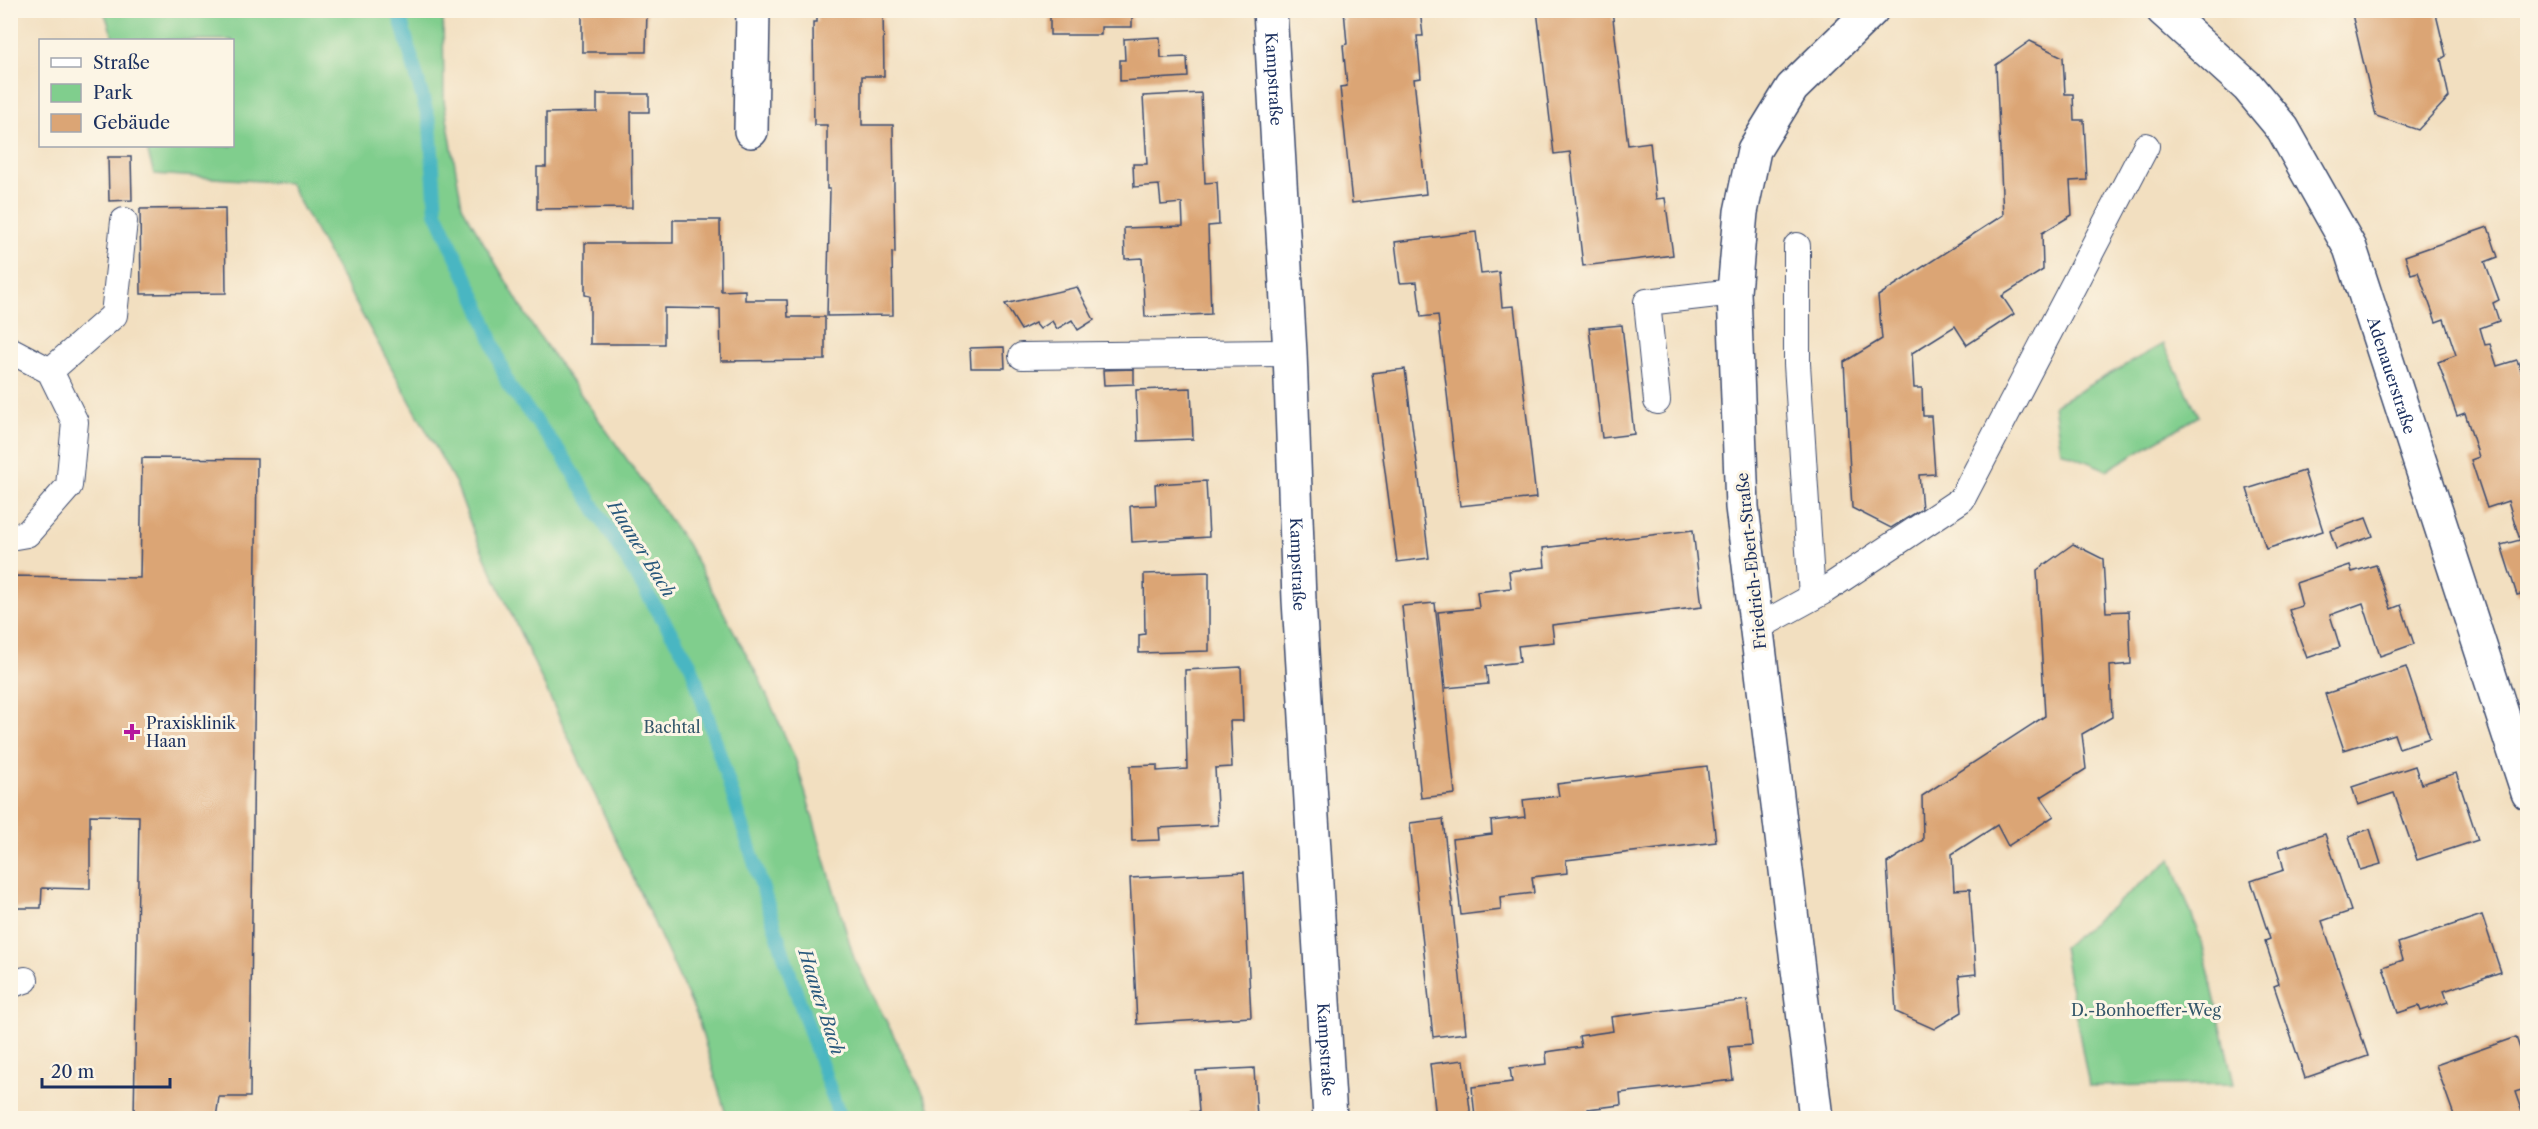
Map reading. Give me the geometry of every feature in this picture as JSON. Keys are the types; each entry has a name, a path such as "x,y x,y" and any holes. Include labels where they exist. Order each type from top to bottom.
{"street":[{"path":"751,131 753,10"},
{"name":"Kampstraße","path":"1270,10 1290,353 1299,600 1330,1119"},
{"name":"Friedrich-Ebert-Straße","path":"1816,1119 1742,507 1734,292 1741,212 1754,150 1792,88 1872,10"},
{"name":"Adenauerstraße","path":"2163,10 2248,87 2283,129 2350,248 2528,793"}],"lane":[{"path":"1758,627 1812,597 1962,499 2146,146"},
{"path":"50,370 114,315 124,220"},
{"path":"1797,246 1797,364 1812,597"},
{"path":"1657,401 1647,302 1734,292"},
{"path":"10,350 50,370 75,422 69,486 27,534 10,537"},
{"path":"1022,356 1290,353"}],"green space":[{"name":"Bachtal","path":"104,11 443,11 444,101 462,206 533,327 687,544 760,680 796,761 854,958 927,1101 933,1118 727,1118 697,1016 474,533 456,484 289,183 154,174 146,147 234,147 234,39 114,39"},
{"path":"2163,344 2199,416 2107,470 2061,451 2054,405"},
{"name":"D.-Bonhoeffer-Weg","path":"2171,859 2202,943 2234,1084 2089,1086 2063,947"}],"building":[{"path":"582,10 647,10 646,52 582,52"},
{"path":"817,10 883,10 884,76 862,76 862,125 893,125 895,253 892,252 893,315 827,316 830,189 827,189 827,125 814,125 813,22 817,22"},
{"path":"1050,10 1132,10 1132,27 1101,27 1101,35 1050,35"},
{"path":"1344,10 1420,10 1423,36 1417,36 1421,78 1414,79 1426,194 1352,203 1340,87 1347,86 1343,45 1347,44"},
{"path":"1537,10 1612,10 1628,145 1650,142 1656,199 1665,198 1673,255 1583,266 1570,152 1554,154"},
{"path":"2351,10 2435,10 2446,56 2441,59 2449,97 2418,130 2376,116"},
{"path":"1160,37 1161,58 1187,57 1188,77 1120,81 1120,60 1125,60 1124,39"},
{"path":"2030,41 2063,57 2065,94 2073,94 2074,120 2084,120 2087,180 2070,181 2072,215 2042,233 2043,270 2002,296 2014,314 1967,345 1955,326 1912,353 1914,388 1922,388 1923,416 1931,416 1935,474 1919,475 1922,509 1891,528 1852,508 1844,362 1882,339 1878,296 2003,215 1996,65"},
{"path":"1201,93 1205,183 1217,182 1218,202 1219,225 1208,226 1211,314 1145,317 1142,258 1125,259 1124,228 1183,226 1182,203 1161,205 1159,185 1134,187 1133,164 1147,164 1143,96"},
{"path":"597,94 649,94 649,112 631,112 632,208 537,209 537,167 546,167 546,113 597,112"},
{"path":"108,157 131,157 132,200 109,201"},
{"path":"225,208 226,293 141,294 140,209"},
{"path":"673,220 720,220 721,291 745,290 745,300 787,300 788,317 825,317 825,360 721,361 720,309 664,308 664,344 590,344 590,296 585,295 585,243 673,243"},
{"path":"2488,227 2498,257 2485,262 2499,300 2493,303 2499,321 2480,328 2485,345 2490,344 2497,366 2517,360 2528,391 2527,600 2525,593 2517,595 2501,545 2520,540 2508,501 2487,508 2471,460 2479,457 2465,413 2457,416 2438,362 2456,355 2444,319 2436,322 2418,272 2411,274 2405,256"},
{"path":"1476,232 1481,274 1499,272 1502,307 1514,306 1536,498 1460,506 1438,315 1421,317 1417,282 1400,283 1395,242"},
{"path":"1077,287 1094,320 1078,330 1072,320 1057,329 1052,321 1040,329 1035,323 1021,330 1005,304"},
{"path":"1622,325 1634,434 1602,438 1589,328"},
{"path":"1004,347 1005,368 971,368 970,348"},
{"path":"1134,369 1134,384 1104,385 1103,370"},
{"path":"1405,369 1429,558 1397,562 1372,373"},
{"path":"1191,388 1193,439 1138,441 1136,390"},
{"name":"Praxisklinik Haan","path":"142,458 257,459 250,1097 219,1097 216,1118 134,1118 139,816 90,815 90,889 42,888 41,908 10,908 11,576 140,578"},
{"path":"2304,471 2323,531 2266,549 2247,489"},
{"path":"1206,481 1209,537 1132,542 1130,506 1156,505 1155,484"},
{"path":"2366,518 2373,536 2336,549 2330,531"},
{"path":"1693,530 1702,607 1552,625 1554,642 1518,646 1520,662 1486,666 1488,684 1446,688 1438,612 1479,608 1477,592 1511,588 1509,571 1545,567 1543,548"},
{"path":"2073,544 2103,559 2106,612 2129,611 2131,664 2110,666 2112,717 2082,734 2086,769 2041,797 2054,816 2008,846 1997,825 1952,854 1954,890 1970,889 1976,974 1959,976 1962,1012 1934,1029 1896,1012 1887,863 1923,840 1922,796 2045,716 2037,570"},
{"path":"2350,565 2352,572 2376,565 2391,609 2401,605 2414,644 2380,656 2363,603 2330,615 2340,647 2307,658 2289,610 2302,606 2296,583"},
{"path":"1209,572 1209,651 1139,653 1139,635 1145,634 1144,574"},
{"path":"1435,603 1455,794 1421,798 1402,606"},
{"path":"1241,667 1243,721 1230,721 1232,767 1215,768 1218,825 1159,828 1160,840 1132,841 1130,766 1157,765 1157,771 1187,769 1185,670"},
{"path":"2406,667 2430,738 2399,748 2394,734 2344,750 2325,694"},
{"path":"1707,766 1716,842 1566,860 1567,873 1532,877 1534,893 1500,897 1501,910 1461,915 1452,839 1492,834 1491,821 1525,817 1523,800 1559,796 1557,784"},
{"path":"2415,766 2421,784 2456,773 2478,840 2417,860 2394,793 2358,805 2352,787"},
{"path":"1443,819 1466,1033 1433,1037 1410,823"},
{"path":"2370,829 2381,864 2360,870 2349,836"},
{"path":"2325,834 2351,911 2322,921 2368,1056 2305,1078 2274,986 2279,984 2265,941 2270,939 2251,881 2284,870 2279,849"},
{"path":"1244,872 1251,1017 1137,1024 1130,878"},
{"path":"2482,915 2501,972 2444,991 2448,1002 2421,1011 2419,1006 2398,1013 2383,967 2403,960 2398,943"},
{"path":"1747,1000 1752,1045 1729,1047 1733,1080 1620,1093 1621,1105 1588,1109 1589,1118 1475,1118 1472,1087 1512,1082 1510,1068 1547,1064 1546,1052 1581,1047 1579,1036 1613,1031 1611,1017"},
{"path":"2516,1037 2528,1072 2528,1088 2515,1092 2524,1118 2455,1118 2436,1065"},
{"path":"1464,1060 1471,1118 1436,1118 1430,1064"},
{"path":"1254,1068 1257,1118 1189,1118 1188,1112 1199,1112 1196,1071"}],"waterway":[{"name":"Haaner Bach","path":"398,10 430,124 436,212 480,308 508,385 563,456 691,665 791,977 840,1118"}],"place":[{"name":"Praxisklinik Haan","path":"132,732"}]}
